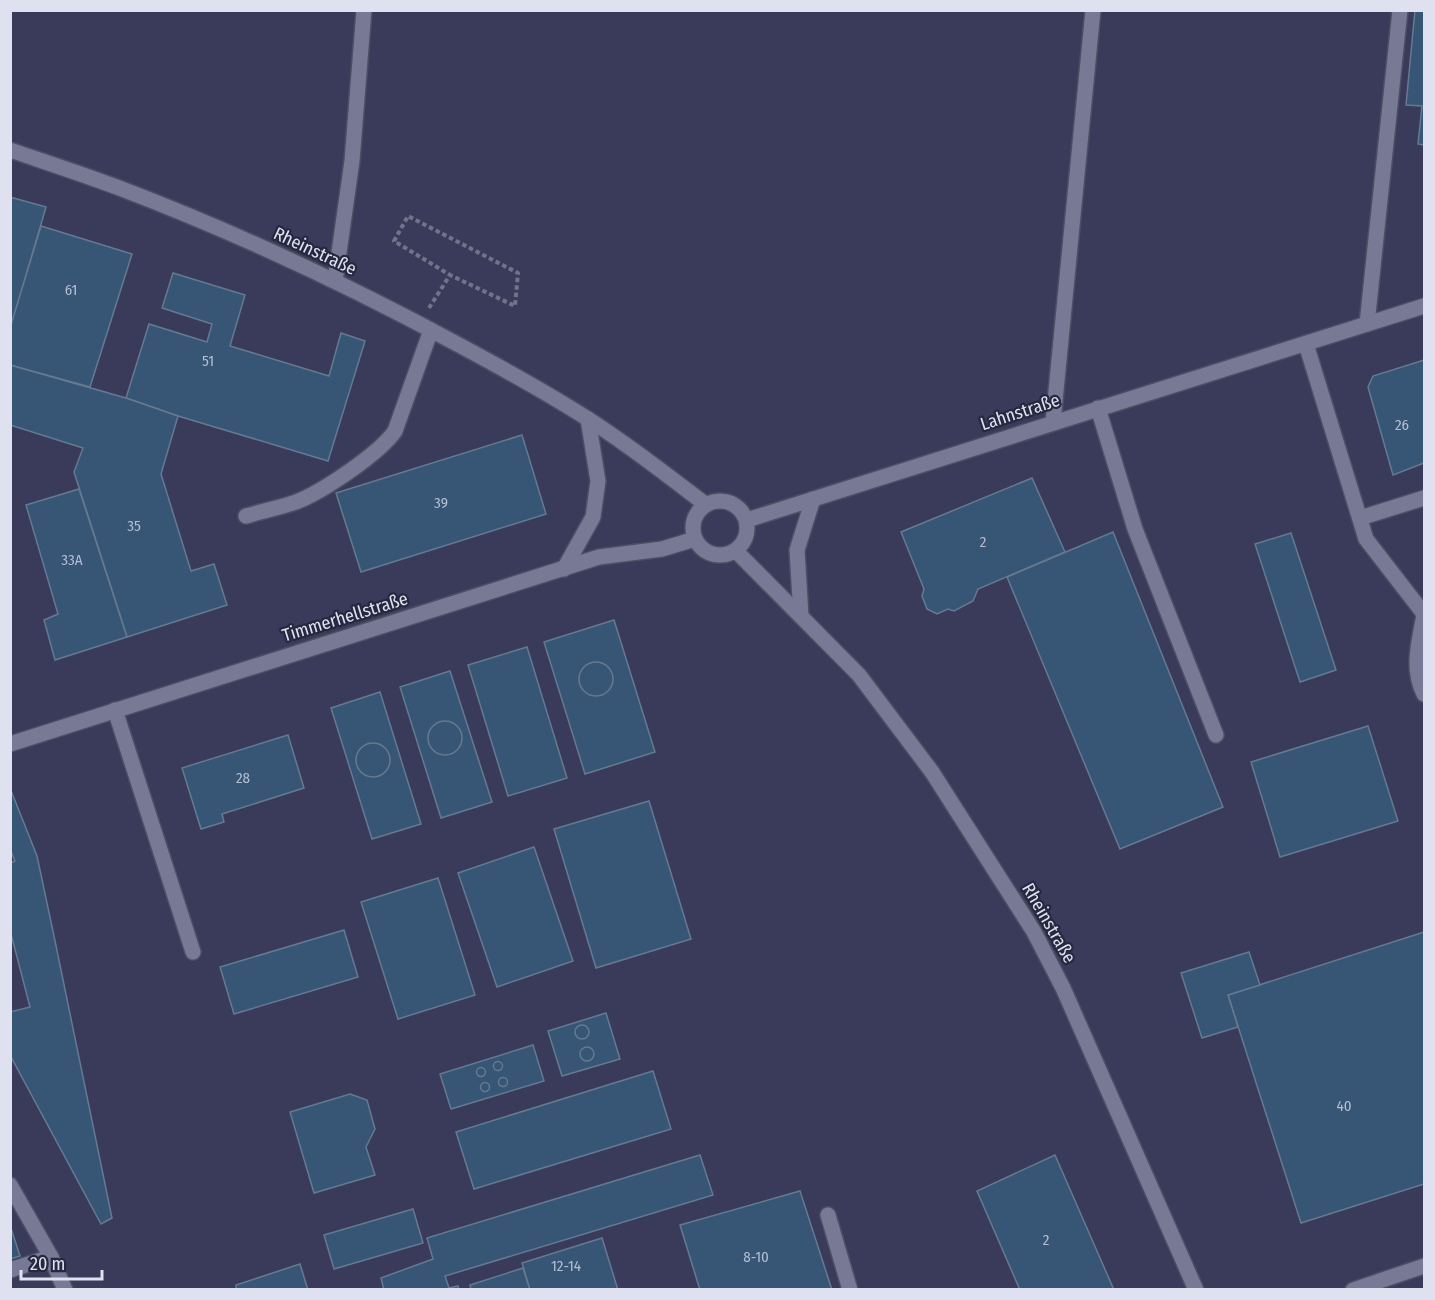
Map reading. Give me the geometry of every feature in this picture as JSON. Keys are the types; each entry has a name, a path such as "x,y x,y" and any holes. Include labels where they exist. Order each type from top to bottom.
{"street":[{"path":"335,281 352,161 364,10"},
{"path":"1053,422 1093,10"},
{"path":"1367,324 1400,10"},
{"name":"Rheinstraße","path":"10,150 122,189 335,281 425,327 588,419 705,504"},
{"name":"Lahnstraße","path":"747,520 1425,306"},
{"path":"246,516 297,501 358,465 386,444 395,431 425,327"},
{"path":"1306,344 1366,539 1425,615 1417,658 1418,675 1425,694"},
{"path":"1098,408 1135,529 1216,735"},
{"path":"564,568 592,517 597,490 598,481 588,419"},
{"path":"1360,518 1425,498"},
{"path":"801,616 797,550 813,499"},
{"path":"717,500 730,502 740,508 747,520 748,530 745,539 736,551 728,554 715,555 703,549 695,539 692,526 696,514 705,504 717,500"},
{"name":"Timmerhellstraße","path":"10,744 599,557 662,549 695,539"},
{"name":"Rheinstraße","path":"736,551 859,675 933,772 1034,932 1063,988 1196,1290"},
{"path":"115,710 193,952"},
{"path":"10,1185 51,1257 64,1290"},
{"path":"828,1215 850,1290"},
{"path":"10,1270 51,1257"},
{"path":"1353,1290 1425,1266"}],"path":[{"path":"408,216 518,273 515,306 450,275 394,241 408,216"},
{"path":"425,327 450,275"}],"shaded area":[{"path":"11,11 1424,11 1424,1289 11,1289"}],"building":[{"path":"1415,10 1424,10 1424,145 1418,144 1422,106 1406,105"},
{"path":"10,197 46,207 11,327 10,327"},
{"path":"41,226 132,254 90,387 10,365 10,328"},
{"path":"173,273 245,295 230,346 329,376 341,333 365,341 328,461 126,398 149,324 207,342 212,324 162,308"},
{"path":"1424,360 1424,463 1393,475 1368,387 1373,376"},
{"path":"10,365 126,398 178,416 161,474 191,571 214,564 227,605 127,637 74,472 83,448 10,425"},
{"path":"522,435 546,514 361,572 336,493"},
{"path":"1032,478 1065,552 978,589 973,601 954,611 948,609 937,614 927,609 922,596 924,589 901,532"},
{"path":"79,489 127,637 55,660 44,620 58,614 26,505"},
{"path":"1113,532 1223,807 1120,849 1007,577"},
{"path":"1291,533 1336,670 1300,682 1255,544"},
{"path":"614,620 655,752 585,774 544,642"},
{"path":"527,647 567,778 508,796 468,665"},
{"path":"596,662 608,667 613,679 608,691 596,696 584,691 579,679 584,667"},
{"path":"450,671 492,802 441,818 400,687"},
{"path":"380,692 421,824 372,839 331,708"},
{"path":"445,721 457,726 462,738 457,750 445,755 433,750 428,738 433,726"},
{"path":"1368,726 1398,821 1280,857 1251,762"},
{"path":"288,735 304,788 222,814 224,822 201,829 182,768"},
{"path":"373,743 385,748 390,760 385,772 373,777 361,772 356,760 361,748"},
{"path":"10,788 37,856 54,936 112,1218 101,1224 10,1055 10,1012 30,1007 10,930 10,863 15,861 10,849"},
{"path":"649,801 691,939 596,968 554,829"},
{"path":"534,847 573,961 497,987 458,873"},
{"path":"438,878 475,995 398,1019 361,902"},
{"path":"344,930 358,977 234,1014 220,967"},
{"path":"1424,932 1424,1184 1301,1223 1228,995"},
{"path":"1249,952 1260,985 1228,995 1238,1027 1202,1038 1181,973"},
{"path":"606,1013 620,1059 562,1076 548,1031"},
{"path":"582,1025 587,1027 589,1032 587,1037 582,1039 577,1037 575,1032 577,1027"},
{"path":"533,1045 544,1081 451,1109 440,1074"},
{"path":"587,1047 592,1049 594,1054 592,1059 587,1061 582,1059 580,1054 582,1049"},
{"path":"498,1061 503,1066 498,1071 493,1066"},
{"path":"481,1067 486,1072 481,1077 476,1072"},
{"path":"653,1071 671,1129 474,1189 456,1132"},
{"path":"503,1077 508,1082 503,1087 498,1082"},
{"path":"485,1082 490,1087 485,1092 480,1087"},
{"path":"350,1094 367,1100 375,1129 366,1147 375,1175 314,1193 290,1112"},
{"path":"700,1155 713,1195 445,1276 449,1288 458,1286 459,1290 384,1290 381,1278 433,1259 427,1238"},
{"path":"1055,1155 1114,1290 1020,1290 977,1191"},
{"path":"800,1191 832,1290 700,1290 680,1225"},
{"path":"413,1209 423,1243 334,1269 324,1235"},
{"path":"10,1225 20,1256 10,1259"},
{"path":"602,1238 618,1290 530,1290 522,1263"},
{"path":"300,1264 308,1290 236,1290 236,1285"},
{"path":"523,1268 530,1290 471,1290 470,1285"}]}
